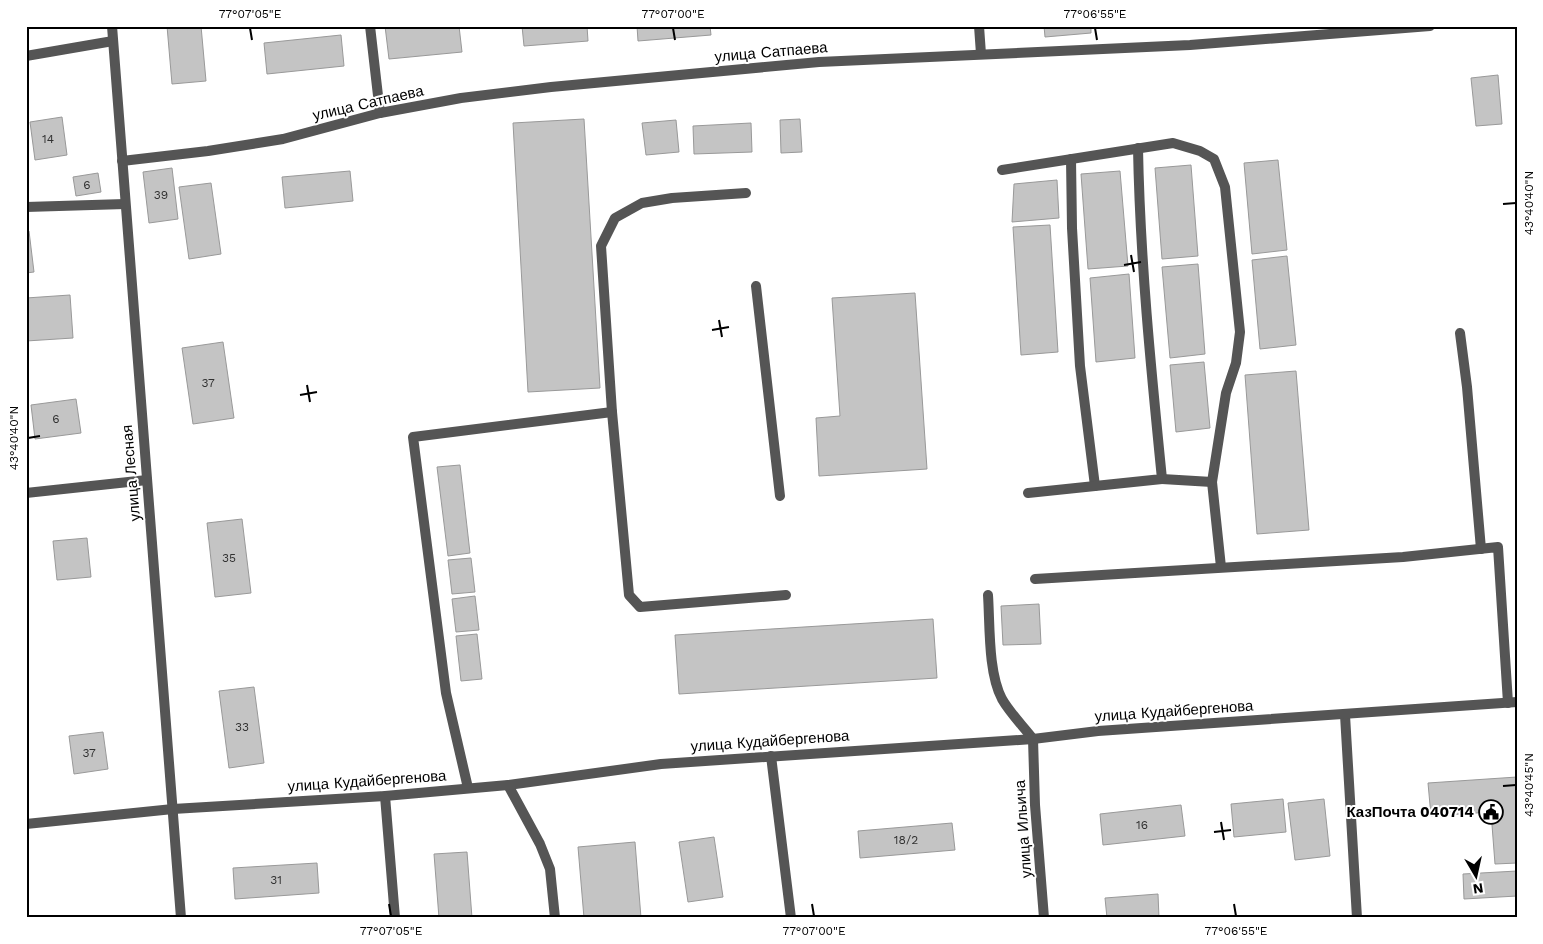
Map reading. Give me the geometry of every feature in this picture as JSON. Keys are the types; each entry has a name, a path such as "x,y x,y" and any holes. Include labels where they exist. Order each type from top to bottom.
{"street":[{"name":"улица Лесная","path":"112,26 181,918"},
{"path":"370,26 380,113"},
{"path":"979,26 982,54"},
{"name":"улица Сатпаева","path":"122,161 208,151 283,139 380,113 461,98 551,87 819,62 1190,45 1430,26"},
{"path":"26,56 113,41"},
{"path":"1002,170 1174,143 1200,151 1214,159 1225,187 1240,332 1236,362 1226,393 1212,482 1221,566"},
{"path":"1138,148 1147,328 1162,479"},
{"path":"1071,159 1072,228 1080,366 1095,486"},
{"path":"746,193 672,198 642,203 615,218 601,246 612,412 629,595 640,607 786,596"},
{"path":"26,207 125,204"},
{"path":"756,286 780,496"},
{"path":"1460,333 1467,387 1481,549"},
{"path":"468,788 446,694 414,437 612,412"},
{"path":"1028,493 1162,479 1212,482"},
{"path":"26,493 147,480"},
{"path":"1035,579 1403,556 1498,547 1512,703"},
{"path":"988,595 993,671 1002,698 1033,739"},
{"name":"улица Кудайбергенова","path":"26,824 173,809 386,796 508,785 661,764 1033,739 1098,731 1512,703"},
{"path":"1345,714 1357,918"},
{"name":"улица Ильича","path":"1033,739 1035,805 1044,918"},
{"path":"771,756 791,918"},
{"path":"508,785 540,844 550,869 555,918"},
{"path":"386,796 395,918"}],"building":[{"path":"167,26 201,26 206,81 172,84"},
{"path":"385,26 459,26 462,52 389,59"},
{"path":"522,26 587,26 588,41 524,46"},
{"path":"637,26 710,26 711,35 638,41"},
{"path":"1044,26 1091,26 1091,33 1045,37"},
{"path":"341,35 344,66 267,74 264,43"},
{"path":"1498,75 1502,124 1476,126 1471,78"},
{"path":"62,117 67,155 35,160 30,122"},
{"path":"584,119 600,388 528,392 513,123"},
{"path":"800,119 802,152 781,153 780,120"},
{"path":"676,120 679,152 646,155 642,123"},
{"path":"751,123 752,152 694,154 693,126"},
{"path":"1278,160 1287,250 1252,254 1244,163"},
{"path":"1191,165 1198,256 1162,259 1155,168"},
{"path":"172,168 178,219 149,223 143,172"},
{"path":"350,171 353,201 285,208 282,177"},
{"path":"1120,171 1128,266 1088,269 1081,174"},
{"path":"98,173 101,192 76,196 73,177"},
{"path":"1057,180 1059,218 1012,222 1014,184"},
{"path":"211,183 221,254 189,259 179,187"},
{"path":"1050,225 1058,352 1021,355 1013,227"},
{"path":"29,231 34,272 26,273 26,232"},
{"path":"1287,256 1296,345 1260,349 1252,260"},
{"path":"1198,264 1205,354 1170,358 1162,267"},
{"path":"1129,274 1135,358 1096,362 1090,278"},
{"path":"915,293 927,469 819,476 816,418 840,416 832,298"},
{"path":"70,295 73,338 26,341 26,298"},
{"path":"223,342 234,418 193,424 182,348"},
{"path":"1204,362 1210,428 1176,432 1170,365"},
{"path":"1296,371 1309,530 1257,534 1245,375"},
{"path":"76,399 81,433 35,439 31,405"},
{"path":"460,465 470,553 448,556 437,467"},
{"path":"242,519 251,593 215,597 207,523"},
{"path":"87,538 91,577 57,580 53,541"},
{"path":"471,558 475,592 452,594 448,560"},
{"path":"475,596 479,630 456,632 452,599"},
{"path":"1039,604 1041,644 1003,645 1001,606"},
{"path":"933,619 937,678 679,694 675,635"},
{"path":"477,634 482,679 461,681 456,636"},
{"path":"254,687 264,763 229,768 219,691"},
{"path":"103,732 108,769 74,774 69,736"},
{"path":"1517,777 1517,863 1495,864 1491,812 1431,816 1428,783"},
{"path":"1283,799 1286,832 1234,837 1231,804"},
{"path":"1324,799 1330,856 1295,860 1288,803"},
{"path":"1181,805 1185,836 1103,845 1100,814"},
{"path":"952,823 955,850 860,858 858,831"},
{"path":"714,837 723,897 688,902 679,842"},
{"path":"635,842 641,918 584,918 578,847"},
{"path":"467,852 472,918 439,918 434,854"},
{"path":"317,863 319,893 235,899 233,868"},
{"path":"1517,871 1517,896 1464,899 1463,874"},
{"path":"1158,894 1159,918 1107,918 1105,898"}],"place":[{"name":"КазПочта 040714","path":"1491,812"}]}
